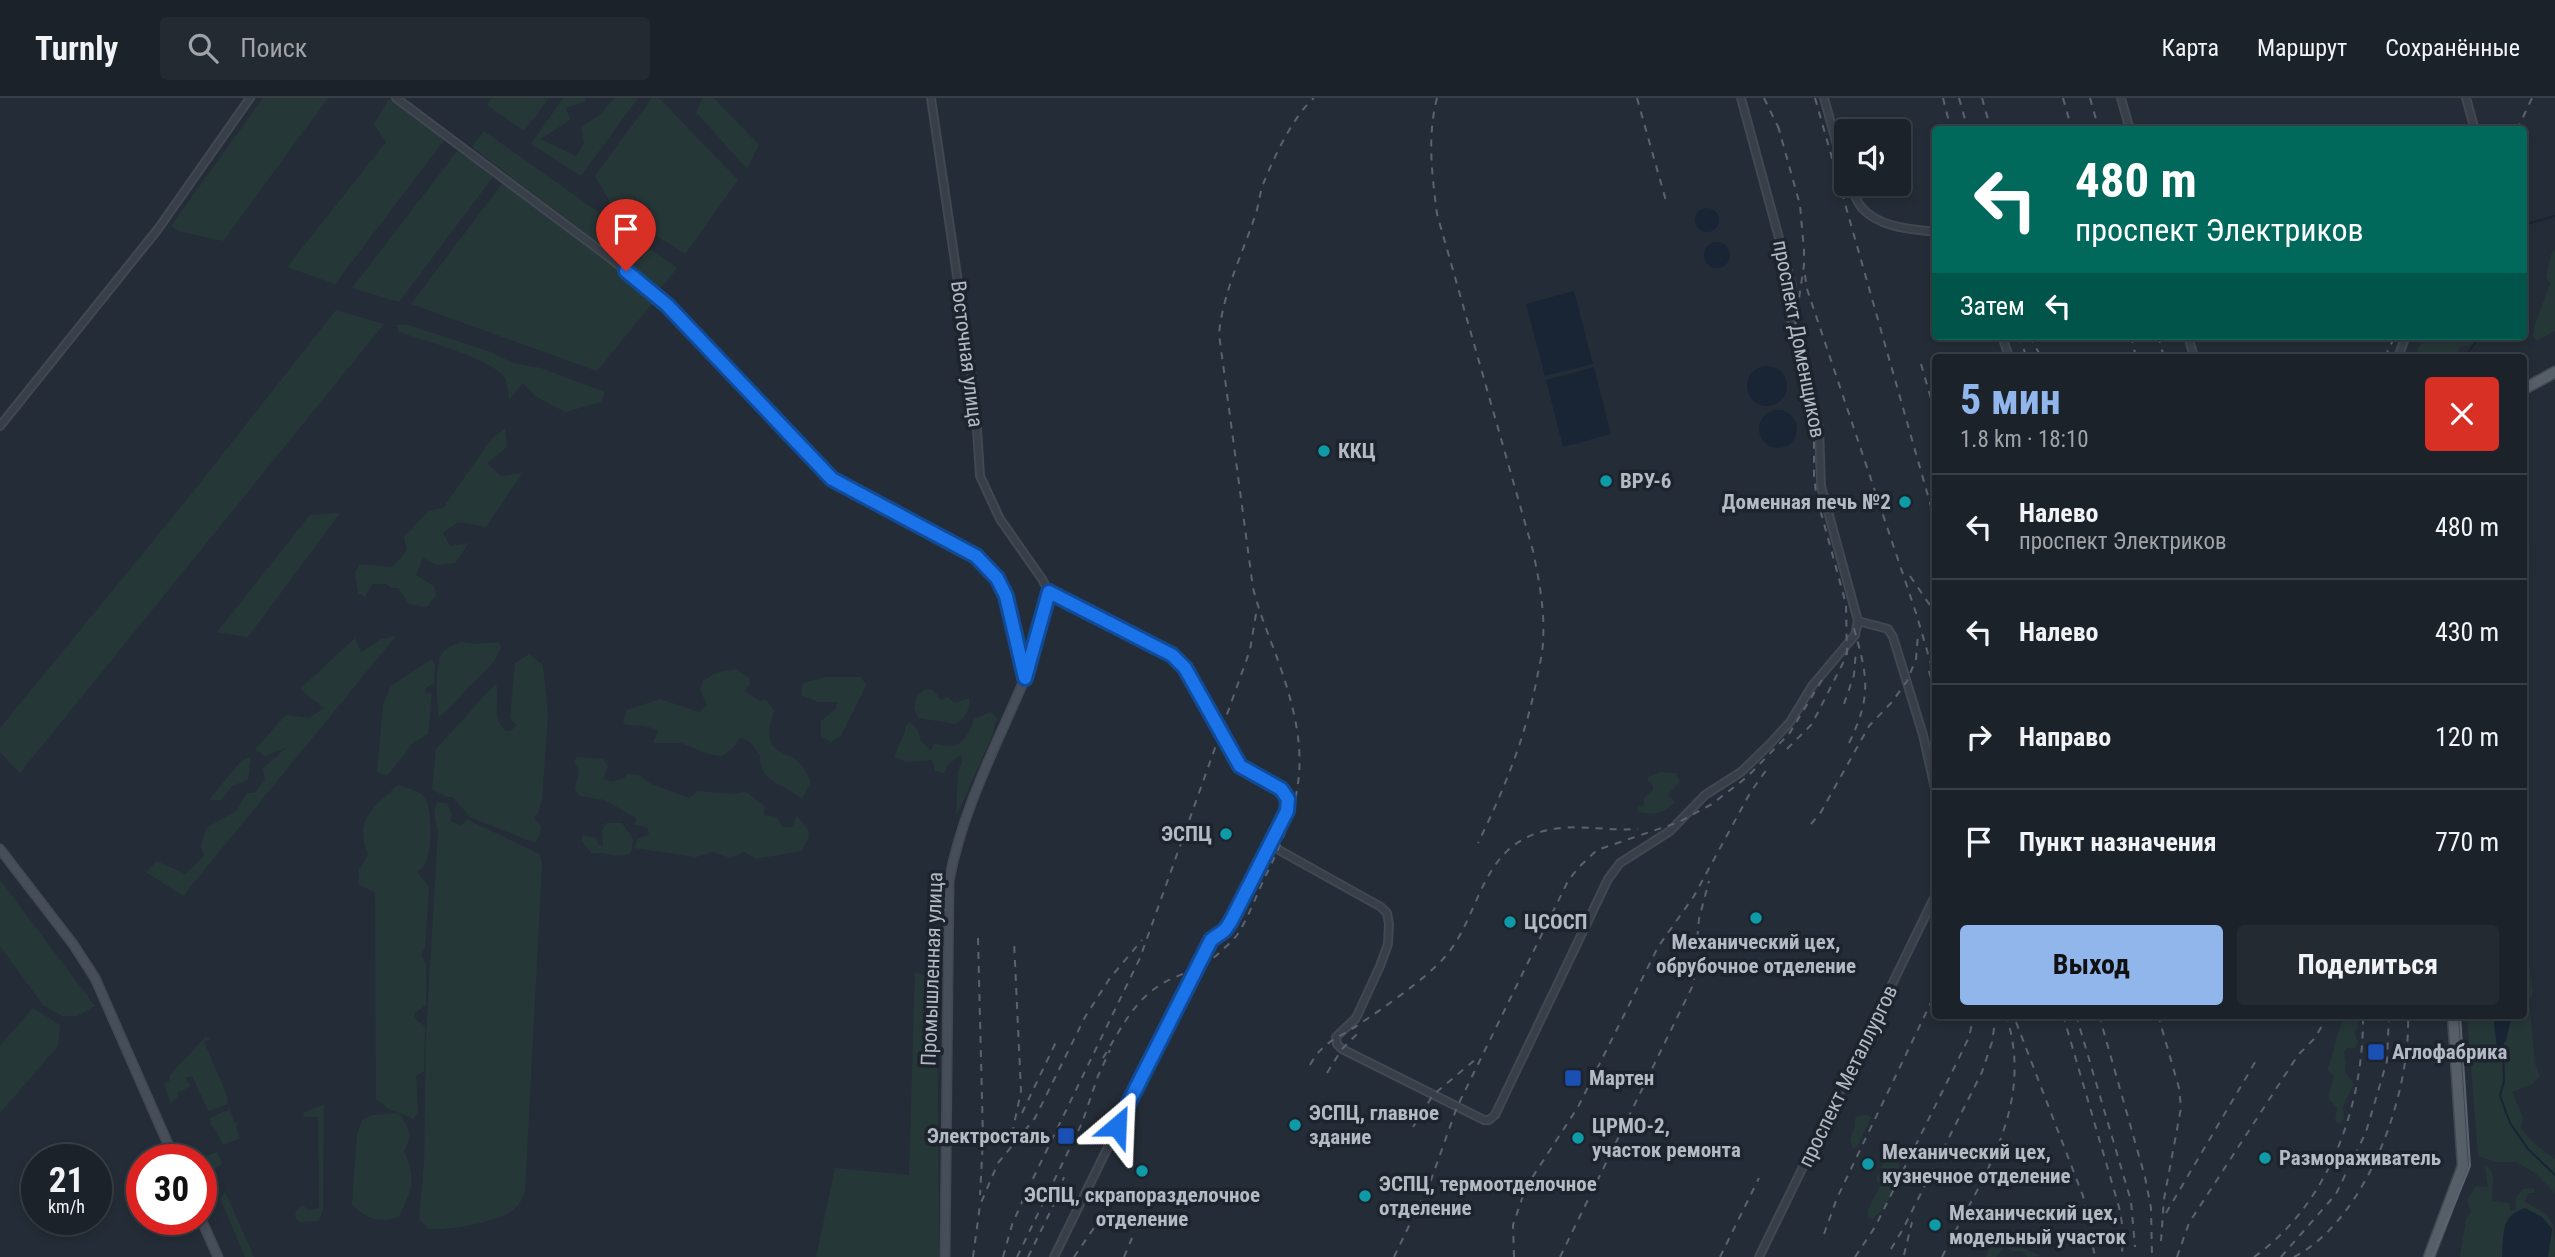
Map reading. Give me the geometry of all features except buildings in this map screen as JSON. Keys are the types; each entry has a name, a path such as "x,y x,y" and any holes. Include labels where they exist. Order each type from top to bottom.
{"main road":[{"path":"2527,386 2555,372"},
{"path":"2429,1257 2463,1166 2453,1019"}],"street":[{"path":"0,426 158,229 250,98"},
{"path":"396,98 606,255 667,305 832,479 976,556 997,578 1006,596 1025,678"},
{"name":"Восточная улица","path":"931,98 975,398 980,476 1000,519 1049,592"},
{"name":"проспект Доменщиков","path":"1741,98 1792,286 1791,320 1819,427 1821,486 1858,621"},
{"path":"1824,98 1834,134"},
{"path":"2121,98 2129,126"},
{"path":"2466,98 2474,126"},
{"path":"1855,196 1861,207 1872,216 1899,227 1932,231"},
{"path":"1049,592 1159,646 1185,668 1240,766 1281,789 1288,799 1287,811 1231,921 1225,930 1211,940 1190,980 1054,1257"},
{"name":"Промышленная улица","path":"946,1257 949,881 953,859 970,808 1025,678 1049,592"},
{"path":"1270,845 1381,907 1387,913 1388,944 1380,966 1356,1018 1336,1037 1336,1044 1421,1089 1489,1120 1495,1115 1614,871 1620,863 1670,831 1705,795 1741,772 1769,745 1790,722 1812,686 1856,635 1858,621 1888,629 1893,637 1932,775"},
{"path":"0,849 73,944 95,978 168,1144"},
{"name":"проспект Металлургов","path":"1759,1257 1932,902"},
{"path":"208,1235 218,1257"}],"shaded area":[{"path":"263,98 328,98 223,241 178,231 171,226"},
{"path":"492,98 549,98 524,131 487,105"},
{"path":"563,98 585,98 585,101 566,108 570,120 541,139 576,156 584,143 581,127 601,114 614,98 638,98 581,176 531,144"},
{"path":"652,98 659,98 738,180 685,254 614,209 595,176"},
{"path":"703,98 714,98 759,145 747,169 696,112"},
{"path":"389,99 445,139 335,284 287,267 386,142 374,124"},
{"path":"484,131 677,268 659,290 472,147"},
{"path":"458,150 493,177 399,302 352,288"},
{"path":"504,181 655,300 597,371 411,304"},
{"path":"2555,249 2555,331 2537,341 2533,337 2535,325 2550,283 2546,277"},
{"path":"336,310 384,324 20,773 0,752 0,728 193,492"},
{"path":"405,324 491,352 513,363 541,368 605,392 601,402 565,412 535,396 523,383 509,400 506,380 498,371 473,357 399,332 396,325"},
{"path":"2427,340 2488,340 2460,347 2456,354 2416,354 2420,345"},
{"path":"505,429 507,447 487,463 501,476 522,473 486,527 458,522 443,533 450,546 469,543 455,563 437,565 423,558 416,575 434,586 436,595 427,607 409,604 398,588 391,588 387,584 372,584 365,597 358,593 355,573 360,564 393,567 407,550 404,537 428,511 443,508 492,438"},
{"path":"340,513 248,637 217,632 310,515"},
{"path":"2527,526 2530,556 2527,606"},
{"path":"396,636 183,896 146,872 157,861 185,874 204,856 201,846 206,828 236,811 247,793 254,793 265,780 263,768 286,748 265,756 255,749 286,715 309,718 324,708 300,689 355,638 361,652 381,639"},
{"path":"462,642 499,642 501,648 490,666 439,717 437,683 440,657 447,649"},
{"path":"529,654 543,665 548,715 542,800 534,818 541,826 535,843 470,817 453,797 446,797 432,789 436,749 496,683 497,715 501,726 506,731 511,731 516,725 510,718 515,663"},
{"path":"432,659 435,665 434,683 426,688 425,693 432,694 428,734 413,743 387,776 377,772 383,704 391,686"},
{"path":"736,669 749,678 750,685 745,691 760,701 765,699 774,710 770,730 772,744 777,750 798,761 808,776 811,782 802,799 768,777 761,764 760,755 750,742 740,738 732,749 722,756 708,754 681,743 653,743 658,730 625,725 623,721 627,710 660,699 699,712 707,705 700,690 703,681 716,673"},
{"path":"825,677 861,677 866,685 840,737 831,742 821,736 821,721 836,709 837,702 818,702 801,695 803,683"},
{"path":"925,690 933,690 941,700 948,697 955,703 969,698 967,713 956,724 919,718 914,709 917,695"},
{"path":"990,712 997,718 992,736 956,817 958,771 963,761 960,755 948,765 944,773 935,771 932,760 906,762 895,757 896,753 909,722 931,751 934,743 950,746 960,743 968,734 974,719"},
{"path":"251,757 248,780 232,786 222,800 209,800 241,761"},
{"path":"576,757 603,759 608,766 603,779 611,782 624,778 627,774 639,775 649,783 689,798 698,791 732,794 746,792 765,806 764,815 777,817 782,827 792,827 797,815 809,831 808,839 801,851 756,859 744,852 730,858 713,852 696,857 634,848 638,839 649,834 647,827 634,825 636,818 604,800 580,796 575,789 579,771 575,763"},
{"path":"1660,772 1676,773 1680,782 1668,794 1675,802 1657,813 1637,811 1638,807 1644,805 1644,798 1653,790 1648,778"},
{"path":"398,785 424,797 430,819 427,858 417,872 429,887 425,948 421,955 426,964 426,1005 414,1014 417,1021 425,1026 424,1071 416,1076 418,1111 414,1119 387,1108 376,1099 375,893 358,884 359,870 368,854 363,832 365,823 374,807"},
{"path":"437,802 447,803 452,814 450,821 461,825 468,820 540,854 542,864 525,1192 515,1208 495,1219 460,1227 428,1229 419,1219 424,1164 426,1035 438,831 434,812"},
{"path":"607,823 622,823 633,839 631,853 620,856 592,854 582,841 582,835 596,838 598,845 603,845 602,830"},
{"path":"0,880 95,1006 77,1016 62,1016 43,1005 0,946"},
{"path":"2527,952 2533,993 2529,1000 2535,1064 2540,1076 2533,1084 2512,1092 2523,1117 2521,1129 2537,1146 2555,1159 2555,1193 2536,1174 2517,1162 2496,1162 2478,1156 2467,1019 2527,1019"},
{"path":"915,972 937,980 939,1257 816,1257 835,1168 909,1175"},
{"path":"33,1008 60,1025 58,1046 0,1113 0,1046"},
{"path":"2358,1019 2354,1032 2358,1042 2355,1048 2347,1048 2344,1052 2345,1072 2354,1084 2343,1106 2344,1119 2340,1124 2335,1121 2337,1108 2328,1098 2334,1076 2327,1070 2343,1020"},
{"path":"206,1036 210,1039 204,1042 227,1095 228,1104 208,1110 192,1076 185,1078 191,1086 177,1093 178,1096 171,1104 164,1085"},
{"path":"324,1104 323,1210 319,1221 301,1222 296,1219 295,1214 302,1205 309,1210 319,1207 318,1117 304,1117 303,1113"},
{"path":"230,1109 234,1122 238,1124 236,1127 240,1138 223,1145 211,1126 210,1118"},
{"path":"398,1113 408,1131 404,1151 411,1170 410,1191 399,1217 374,1219 352,1204 357,1134 362,1120 372,1115"},
{"path":"1868,1115 1871,1118 1853,1149 1850,1139 1854,1121 1857,1116"},
{"path":"1893,1151 1898,1158 1899,1167 1895,1186 1885,1206 1873,1219 1868,1218 1868,1210 1880,1186 1876,1179 1889,1152"},
{"path":"217,1152 222,1163 217,1168"},
{"path":"2485,1166 2492,1172 2493,1201 2508,1203 2511,1211 2516,1209 2516,1197 2523,1189 2534,1188 2535,1193 2529,1193 2524,1202 2542,1212 2551,1221 2555,1235 2555,1257 2548,1257 2552,1228 2505,1224 2502,1257 2460,1257 2466,1219 2471,1212 2467,1200 2476,1186 2488,1187"},
{"path":"225,1192 254,1257 245,1257 220,1198"},
{"path":"1996,1234 2040,1256 2028,1257 2022,1251 2004,1247 1996,1257 1986,1257"}],"water":[{"path":"1707,208 1718,215 1719,220 1712,231 1707,232 1696,225 1695,220 1702,209"},
{"path":"1717,242 1726,246 1730,255 1726,264 1717,268 1708,264 1704,255 1708,246"},
{"path":"1574,291 1593,364 1545,376 1526,304"},
{"path":"1767,366 1781,372 1787,386 1781,400 1767,406 1753,400 1747,386 1753,372"},
{"path":"1594,367 1611,434 1563,447 1546,380"},
{"path":"1778,410 1791,416 1797,429 1791,442 1778,448 1765,442 1759,429 1765,416"},
{"path":"2493,1019 2511,1019 2506,1041 2497,1048"},
{"path":"2525,1208 2542,1217 2552,1229 2548,1257 2502,1257 2507,1221 2517,1211"}],"waterway":[{"path":"2527,226 2555,216"},
{"path":"2467,354 2477,340"},
{"path":"2503,1044 2504,1081 2500,1096 2510,1123 2528,1149 2555,1175"}],"tram line":[{"path":"2433,1257 2470,1166 2460,1019"}],"railway":[{"path":"1103,1058 1127,1019 1148,994 1165,982 1211,960 1237,935 1280,845 1296,796 1299,772 1296,725 1281,669 1253,588 1219,334 1228,290 1256,214 1264,182 1292,125 1314,98"},
{"path":"1437,98 1431,141 1437,214 1533,551 1543,618 1542,655 1527,721 1497,803 1478,843"},
{"path":"1637,98 1666,201"},
{"path":"1764,98 1782,135"},
{"path":"1815,98 1932,510"},
{"path":"1943,98 1950,126"},
{"path":"1959,98 1967,126"},
{"path":"1982,98 1990,126"},
{"path":"2063,98 2071,126"},
{"path":"2090,98 2098,126"},
{"path":"2519,126 2532,98"},
{"path":"1778,126 1800,205 1804,250 1794,332 1795,352 1814,432 1817,498 1846,604 1847,656"},
{"path":"1805,275 1807,289 1932,667"},
{"path":"2020,340 2026,354"},
{"path":"2032,340 2039,354"},
{"path":"2132,340 2135,354"},
{"path":"2159,340 2163,354"},
{"path":"2386,354 2393,340"},
{"path":"1921,364 1932,402"},
{"path":"1910,576 1932,608"},
{"path":"1003,1257 1012,1225 1025,1195 1140,958 1250,650 1256,614"},
{"path":"1849,743 1865,697 1862,658 1853,625"},
{"path":"1811,824 1821,812 1869,726 1907,681 1916,659 1918,634"},
{"path":"1787,749 1812,724 1848,648"},
{"path":"1844,704 1854,675 1856,650"},
{"path":"1929,671 1932,682"},
{"path":"1394,1257 1431,1180 1457,1107 1568,881 1597,850 1679,822 1712,804 1747,777 1789,734 1822,680"},
{"path":"1514,1257 1513,1225 1526,1187 1578,1107 1658,947 1694,896 1750,793 1767,769"},
{"path":"1310,1065 1325,1045 1402,994 1443,959 1463,929 1486,879 1507,851 1522,840 1551,829 1638,829"},
{"path":"1560,1257 1693,985 1699,919 1709,881"},
{"path":"978,938 983,1139 980,1195"},
{"path":"973,1257 980,1205 998,1163 1035,1118 1085,1017 1110,978 1142,940"},
{"path":"1012,1134 1021,1091 1014,941"},
{"path":"1824,1234 1837,1198 1932,1000"},
{"path":"1855,1257 1875,1227 1958,1060 1969,1037 1973,1019"},
{"path":"1891,1249 1982,1072 1992,1042 1995,1019"},
{"path":"1942,1257 1987,1170 2009,1111 2014,1080 2013,1048 2007,1019"},
{"path":"2064,1019 2119,1207 2123,1229 2122,1257"},
{"path":"2077,1019 2131,1201 2135,1247"},
{"path":"2100,1019 2145,1177 2151,1208 2152,1257"},
{"path":"2159,1019 2179,1088 2181,1108 2164,1199 2161,1241"},
{"path":"2177,1257 2189,1223 2298,1055 2315,1038 2326,1019"},
{"path":"2254,1257 2280,1235 2303,1209 2322,1181 2337,1150 2357,1083 2363,1019"},
{"path":"2281,1257 2336,1194 2366,1132 2387,1061 2389,1019"},
{"path":"2294,1257 2320,1239 2343,1214 2363,1185 2380,1151 2402,1081 2408,1019"},
{"path":"2016,1022 2083,1196 2095,1257"},
{"path":"1327,1073 1342,1049 1361,1030"},
{"path":"1022,1113 1056,1042"},
{"path":"1017,1257 1082,1123 1110,1050"},
{"path":"1413,1127 1433,1095 1476,1059"},
{"path":"2166,1213 2257,1059"},
{"path":"1028,1257 1057,1198 1064,1177"},
{"path":"1720,1257 1759,1178"},
{"path":"1074,1257 1098,1222"},
{"path":"1904,1255 1912,1222"},
{"path":"1124,1257 1132,1238"}],"place":[{"name":"ККЦ","path":"1324,451"},
{"name":"ВРУ-6","path":"1606,481"},
{"name":"Доменная печь №2","path":"1905,502"},
{"name":"ЭСПЦ","path":"1226,834"},
{"name":"Механический цех, обрубочное отделение","path":"1756,918"},
{"name":"ЦСОСП","path":"1510,922"},
{"name":"Аглофабрика","path":"2376,1052"},
{"name":"Мартен","path":"1573,1078"},
{"name":"ЭСПЦ, главное здание","path":"1295,1125"},
{"name":"Электросталь","path":"1066,1136"},
{"name":"ЦРМО-2, участок ремонта","path":"1578,1138"},
{"name":"Размораживатель","path":"2265,1158"},
{"name":"Механический цех, кузнечное отделение","path":"1868,1164"},
{"name":"ЭСПЦ, скрапоразделочное отделение","path":"1142,1171"},
{"name":"ЭСПЦ, термоотделочное отделение","path":"1365,1196"},
{"name":"Механический цех, модельный участок","path":"1935,1225"}],"route":[{"path":"626,271 667,305 832,479 976,556 992,571 1006,596 1025,678 1049,592 1172,655 1185,668 1240,766 1281,789 1288,799 1287,811 1231,921 1225,930 1211,940 1117,1126"}]}
